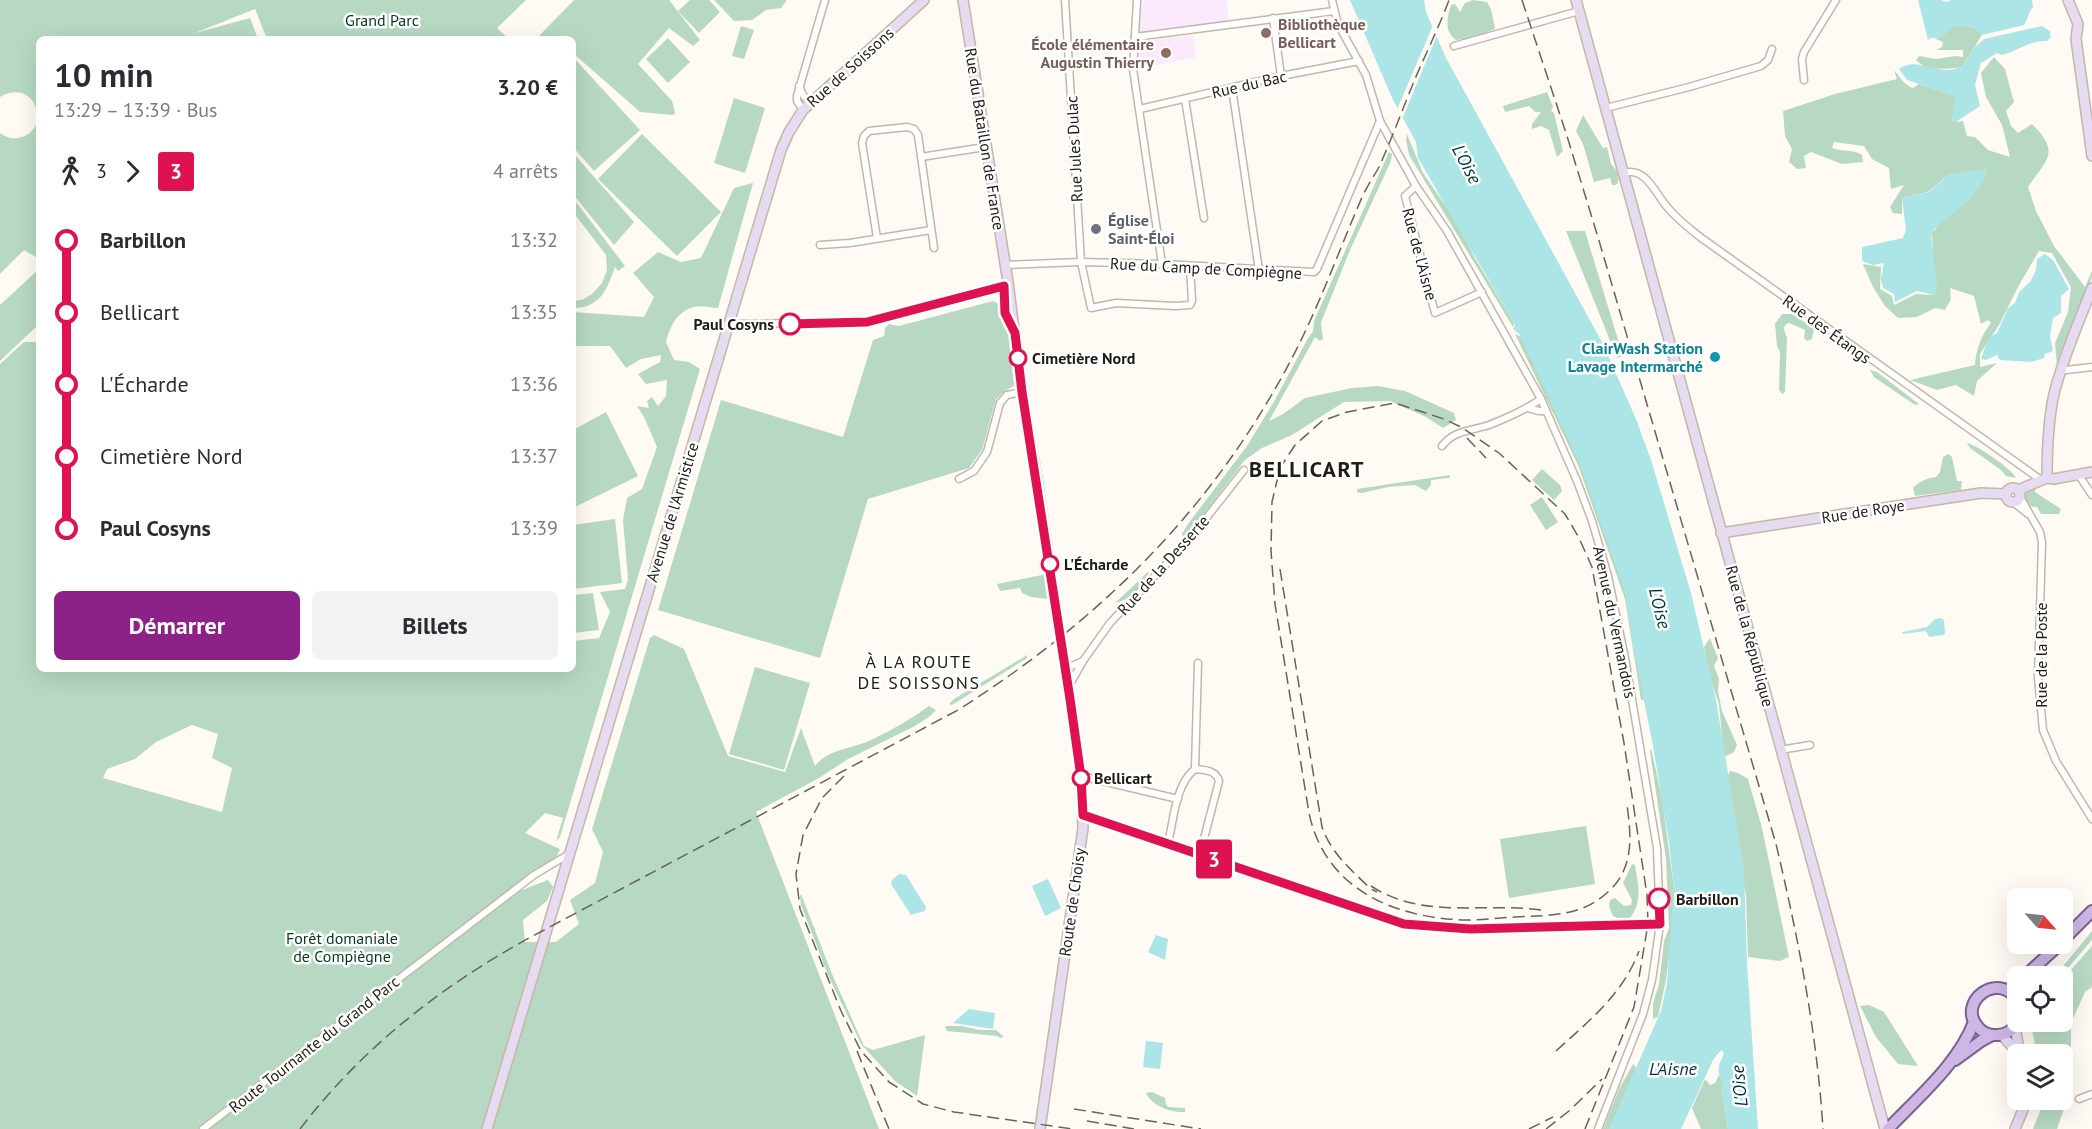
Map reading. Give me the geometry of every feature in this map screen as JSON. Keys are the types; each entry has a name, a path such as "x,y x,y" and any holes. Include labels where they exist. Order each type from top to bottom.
{"main road":[{"name":"Rue de Soissons","path":"785,141 807,106 924,0"},
{"name":"Rue du Bataillon de France","path":"963,0 1061,638"},
{"name":"Rue de la République","path":"1576,0 1780,750 1886,1129"},
{"path":"2069,4 2078,24 2076,39 2080,71 2089,105 2092,156"},
{"name":"Avenue de l'Armistice","path":"487,1129 785,141"},
{"path":"2044,479 2052,409 2061,368 2092,288"},
{"path":"2017,496 2044,479 2092,472"},
{"name":"Rue de Roye","path":"1721,533 1981,493 2006,494 2010,488 2017,496"},
{"name":"Route de Choisy","path":"1040,1129 1083,830 1081,777 1061,638"},
{"path":"2073,930 2092,911"},
{"path":"2040,966 2050,954"},
{"path":"2038,966 2042,963"},
{"path":"2007,991 1993,988 1978,995 1972,1009 1974,1022 1980,1030 1997,1035 2007,1044"},
{"path":"1886,1129 1946,1066 1969,1035 1974,1022"},
{"path":"1946,1066 1981,1041 2007,1029"},
{"path":"2015,1129 2023,1110"}],"street":[{"path":"819,0 822,9"},
{"path":"807,106 797,101 799,85 825,0"},
{"name":"Rue Jules Dulac","path":"1065,0 1081,262 1090,308 1116,303 1190,305 1192,301 1190,267"},
{"path":"1137,0 1133,69 1162,264"},
{"name":"Avenue du Vermandois","path":"1332,0 1340,28 1366,75 1380,122 1416,186 1447,231 1541,399 1577,481 1592,522 1615,606 1656,848 1660,924 1652,980 1643,1014 1598,1129"},
{"path":"1804,80 1802,59 1804,52 1836,0"},
{"path":"1135,37 1334,11"},
{"path":"1454,46 1579,11"},
{"path":"1274,18 1281,76"},
{"path":"1606,108 1761,66 1768,60 1772,48"},
{"name":"Rue du Bac","path":"1140,109 1281,76 1359,61"},
{"path":"1232,88 1259,270"},
{"path":"1185,99 1204,218"},
{"name":"Rue du Camp de Compiègne","path":"1004,265 1081,262 1162,264 1311,273 1316,270 1376,126 1380,122"},
{"path":"877,238 862,143 869,131 907,127 914,129 918,135 934,248"},
{"path":"921,157 986,147"},
{"name":"Rue des Étangs","path":"1624,172 1631,171 1641,174 1668,208 1700,237 2044,479"},
{"name":"Rue de l'Aisne","path":"1416,186 1405,196 1435,313 1482,292"},
{"path":"820,245 931,230"},
{"path":"729,324 867,322 1005,282"},
{"path":"2061,368 2066,370 2092,367"},
{"path":"961,477 974,471 987,452 1000,403 1007,395 1022,392"},
{"path":"1442,446 1449,438 1460,432 1488,425 1528,408 1541,399"},
{"path":"1528,408 1546,411"},
{"name":"Rue de la Desserte","path":"1068,686 1110,623 1189,540 1244,470"},
{"path":"2078,474 2092,495"},
{"name":"Rue de la Poste","path":"2017,496 2040,532 2042,542 2038,677 2043,730 2055,760 2092,819"},
{"path":"1065,669 1083,661"},
{"path":"1168,843 1183,784 1195,769 1198,663"},
{"path":"1780,750 1810,744"},
{"path":"1195,769 1214,773 1218,776 1219,781 1200,854"},
{"path":"1081,777 1178,799"},
{"path":"1083,815 1404,924 1470,929 1660,924"},
{"name":"Route Tournante du Grand Parc","path":"203,1129 534,875 570,854"},
{"path":"2079,1099 2092,1094"}],"shaded area":[{"path":"1226,0 1229,21 1141,33 1139,32 1141,1"},
{"name":"École élémentaire Augustin Thierry","path":"1193,35 1196,57 1137,69 1138,42"}],"green space":[{"name":"Grand Parc","path":"0,0 526,0 497,28 506,36 266,36 255,9 195,33 250,18 257,36 36,36 36,108 31,99 23,94 13,93 0,97"},
{"path":"574,0 669,0 700,40 693,46 669,28 638,64 672,101 675,113 673,115 640,112 576,56 576,36 539,36"},
{"path":"690,0 709,0 720,12 699,33 678,11"},
{"path":"714,0 787,0 781,8 766,10 752,20 734,21"},
{"path":"1473,0 1487,2 1491,9 1495,29 1475,37 1456,40 1448,28 1451,5 1455,4 1460,12 1465,3"},
{"path":"1953,25 1973,27 1982,35 1962,67 1944,69 1920,64 1916,60 1919,56 1936,59 1963,57 1963,50 1936,50 1942,47 1943,42 1934,38 1941,37"},
{"path":"741,26 754,30 744,59 732,56"},
{"path":"668,38 690,62 668,83 646,59"},
{"path":"1994,57 2005,69 2014,102 2006,111 2011,126 2018,133 2032,124 2041,134 2048,149 2045,162 2028,187 2036,211 2054,246 2085,287 2092,271 2092,277 2052,383 2057,366 2055,343 2068,312 2071,287 2052,253 2039,251 1999,325 1980,354 1980,367 1997,363 1977,381 1974,396 1956,385 1937,390 1910,380 1975,365 1980,343 1991,323 1988,320 1981,324 1974,296 1950,288 1951,299 1945,310 1935,308 1917,317 1898,318 1885,306 1873,287 1863,264 1881,267 1880,289 1892,296 1894,305 1916,294 1934,295 1936,281 1931,233 1936,229 1949,174 1928,192 1902,198 1902,214 1893,213 1890,207 1904,185 1891,189 1889,168 1872,159 1864,146 1834,142 1832,148 1859,153 1862,155 1863,162 1842,164 1811,152 1804,156 1806,168 1797,169 1789,162 1792,149 1785,136 1783,111 1835,94 1897,79 1894,70 1910,87 1913,88 1919,84 1956,96 1952,120 1963,121 1967,136 1975,137 1988,150 2010,157 2002,125 1986,97 1981,73"},
{"path":"576,60 640,130 594,171 576,150"},
{"path":"1547,92 1553,107 1551,111 1554,113 1563,151 1557,157 1549,130 1541,126 1532,129 1532,124 1541,112 1535,112 1529,106 1505,112 1503,106"},
{"path":"734,98 765,108 745,173 714,163"},
{"path":"1583,115 1603,148 1607,147 1611,164 1618,174 1618,183 1615,185 1612,185 1610,178 1594,182 1583,144 1576,131"},
{"path":"36,122 36,257 24,250 0,274 0,133 6,137 18,138 29,134"},
{"path":"642,134 721,212 677,256 598,179"},
{"path":"1407,134 1423,173 1457,222 1475,258 1514,323 1513,327 1409,155"},
{"path":"1389,152 1392,154 1391,161 1350,250 1321,323 1323,339 1320,341 1315,337 1269,421 1305,398 1352,388 1378,386 1405,391 1454,413 1456,420 1443,428 1426,417 1390,401 1344,402 1292,435 1262,448 1245,460 1191,531 1185,538 1183,537 1182,534 1188,524 1247,446 1313,331 1314,321"},
{"path":"576,156 634,222 614,245 576,198"},
{"name":"Forêt domaniale de Compiègne","path":"753,183 718,308 697,306 683,312 672,326 666,342 674,360 689,362 700,369 560,837 556,841 563,818 545,813 525,833 560,849 557,856 518,885 522,890 548,880 553,887 547,901 523,920 525,942 556,942 579,924 570,900 595,883 603,852 592,829 650,638 654,635 684,649 728,756 785,772 801,728 815,766 827,756 880,736 929,706 936,710 913,727 848,759 819,778 756,812 879,1129 0,1129 0,364 24,342 36,342 36,672 576,672 576,641 599,638 610,612 600,592 625,589 628,579 623,520 627,498 642,489 657,447 637,406 649,408 647,401 652,397 658,406 666,396 667,380 646,384 638,374 660,362 661,355 641,359 626,368 610,346 576,346 576,312 644,317 654,297 633,273 658,252 681,262 701,258 734,188","holes":["192,725 218,734 212,758 232,768 222,812 103,778 107,769 135,759 156,742"]},
{"path":"576,202 625,266 618,271 615,267 609,283 596,301 590,305 576,308 576,301 592,294 602,283 607,270 606,255 576,216"},
{"path":"1566,231 1585,231 1623,356 1617,358"},
{"path":"36,272 36,327 0,361 0,305"},
{"path":"993,301 1001,305 1003,319 1007,324 1016,385 996,399 982,450 969,468 868,499 820,658 658,610 721,400 843,437 873,340 884,336 885,328 889,324 899,326"},
{"path":"1782,314 1793,314 1814,329 1812,339 1807,341 1804,338 1805,330 1789,323 1785,325 1787,338 1785,392 1782,394 1779,390 1780,352 1777,346 1775,324"},
{"path":"1515,334 1524,338 1582,461 1628,598 1645,697 1643,700 1641,700 1625,599 1603,536 1578,465"},
{"path":"1870,370 1877,372 1919,404 1912,403 1874,377"},
{"path":"606,412 638,476 576,507 576,428"},
{"path":"1967,443 1994,458 2016,478 2006,476 1970,448"},
{"path":"1948,454 1952,457 1957,481 1962,481 1961,490 1915,496 1913,488 1929,478 1936,477 1940,472 1943,457"},
{"path":"1542,469 1560,485 1562,491 1554,500 1532,480"},
{"path":"1450,475 1449,478 1431,480 1431,485 1426,491 1415,485 1357,492 1357,489"},
{"path":"2035,488 2035,492 2061,509 2059,514 2041,514 2037,507 2028,506 2023,494"},
{"path":"1542,497 1558,522 1546,530 1530,505"},
{"path":"615,519 622,583 576,589 576,525"},
{"path":"1149,571 1136,592 1115,603"},
{"path":"1047,575 1051,590 1049,599 1031,597 1022,593 1020,588 1000,591 997,584"},
{"path":"593,593 599,630 576,633 576,595"},
{"path":"1710,638 1718,658 1714,666 1719,679 1718,691 1722,711 1737,745 1734,752 1724,757 1719,704 1710,678 1704,647"},
{"path":"1027,655 1027,658 952,705 949,704 954,699"},
{"path":"755,667 810,683 784,770 729,754"},
{"path":"1651,748 1662,798 1674,888 1673,926 1666,980 1658,1017 1653,1019 1653,1003 1659,984 1664,941 1669,928 1666,859"},
{"path":"1730,771 1748,779 1762,828 1789,957 1780,961 1748,957 1746,895 1737,856 1727,778"},
{"path":"1586,826 1595,884 1509,898 1500,839"},
{"path":"1632,864 1635,865 1638,886 1637,906 1630,918 1620,919 1613,916 1609,906 1610,900 1615,898 1624,906 1631,905 1632,900 1623,883"},
{"path":"801,894 832,974 864,1046 873,1050 925,1035 917,1096 895,1081 861,1044 828,975 801,905"},
{"path":"2092,931 2092,940 2070,966 2063,966"},
{"path":"2092,946 2092,987 2085,992 2073,1019 2073,968"},
{"path":"1869,1005 1884,1012 1918,1066 1898,1064 1876,1037 1860,1006"},
{"path":"945,1026 996,1030 1004,1037 947,1031"},
{"path":"2032,1032 2071,1032 2071,1044 2035,1044"},
{"path":"1633,1064 1637,1069 1613,1129 1603,1129 1619,1089"},
{"path":"1719,1075 1722,1079 1728,1129 1701,1129 1692,1108 1705,1079 1710,1085 1715,1083"},
{"path":"1152,1092 1165,1098 1168,1107 1185,1108 1185,1112 1168,1110 1157,1105 1146,1093"},
{"path":"2040,1110 2064,1110 2057,1129 2033,1129"}],"water":[{"path":"1350,0 1424,0 1426,12 1446,58 1603,344 1636,419 1651,460 1691,593 1716,700 1744,870 1747,962 1758,1129 1728,1129 1719,1070 1724,1053 1721,1050 1713,1060 1681,1129 1609,1129 1661,1011 1667,983 1674,888 1669,842 1625,592 1581,467 1520,335 1513,329 1515,325 1418,158 1416,142 1393,100"},
{"path":"1918,0 1946,2 1951,0 2032,0 2033,7 2024,25 1982,35 1973,27 1953,25 1941,37 1928,40"},
{"path":"2042,26 2050,31 2051,37 2047,41 2035,42 2002,55 1997,53 1981,63 1975,85 1980,106 1956,122 1952,120 1955,96 1907,80 1899,69 1917,64 1941,70 1962,67 1974,48 1984,39"},
{"path":"1987,169 1985,178 1973,196 1931,233 1937,287 1934,295 1917,291 1895,302 1894,294 1883,288 1881,279 1884,263 1873,265 1862,261 1862,247 1903,238 1906,230 1902,198 1929,192 1949,174"},
{"path":"2045,254 2053,260 2069,289 2061,296 2061,313 2053,318 2050,336 2053,351 2045,354 2044,358 2031,362 2000,360 1997,355 1986,360 1981,359 1990,337 1997,333 2008,308 2015,303 2019,292 2030,282 2036,270 2037,259"},
{"path":"1935,619 1944,620 1945,634 1943,635 1929,637 1926,631 1903,634 1902,632 1927,627"},
{"path":"899,874 906,875 926,907 925,911 911,915 891,884"},
{"path":"1048,879 1061,908 1045,916 1032,886"},
{"path":"1156,935 1168,939 1165,960 1148,952"},
{"path":"969,1009 995,1013 993,1029 953,1023"},
{"path":"1146,1041 1163,1043 1160,1069 1143,1067"}],"pier":[{"path":"1434,23 1438,33 1401,122 1396,112"}],"railway":[{"path":"300,1129 349,1072 376,1046 404,1021 464,977 529,938 958,710 1059,638 1148,558 1226,465 1260,414 1291,360 1320,299 1363,195 1379,167 1449,0"},
{"path":"1522,0 1600,244 1776,844 1806,985 1823,1129"},
{"path":"1585,1129 1634,1007 1648,924 1647,895 1624,743 1592,567 1565,514 1499,453 1461,427 1395,403 1347,412 1322,421 1295,445 1280,468 1272,502 1271,551 1275,604 1309,813 1317,839 1330,862 1347,880 1366,894 1413,913 1465,920 1555,915 1591,904 1602,897 1620,878 1628,859 1630,838 1627,805"},
{"path":"1467,438 1486,458"},
{"path":"1280,569 1322,827 1342,861 1377,892"},
{"path":"844,776 822,798 803,835 796,874 800,909 841,1011 861,1051 889,1082 923,1104 954,1112 1073,1129"},
{"path":"1371,886 1411,903 1454,908 1541,910"},
{"path":"1556,1051 1593,1018 1614,994 1624,981 1639,951"},
{"path":"857,1051 889,1129"},
{"path":"1546,1129 1569,1111 1602,1079"},
{"path":"1074,1109 1201,1129"},
{"path":"1529,1129 1553,1117"},
{"path":"1087,1121 1134,1129"}],"bus line":[{"name":"3","path":"790,324 867,322 1004,286 1005,313 1015,333 1022,392 1070,699 1081,777 1083,815 1404,924 1470,929 1660,924 1659,899"}],"place":[{"name":"Bibliothèque Bellicart","path":"1266,33"},
{"name":"École élémentaire Augustin Thierry","path":"1166,53"},
{"name":"Église Saint-Éloi","path":"1096,229"},
{"name":"Paul Cosyns","path":"790,324"},
{"name":"ClairWash Station Lavage Intermarché","path":"1715,357"},
{"name":"Cimetière Nord","path":"1018,358"},
{"name":"L'Écharde","path":"1050,564"},
{"name":"Bellicart","path":"1081,778"},
{"name":"Barbillon","path":"1659,899"}],"district":[{"name":"BELLICART","path":"1307,469"},
{"name":"À LA ROUTE DE SOISSONS","path":"919,671"}],"water label":[{"name":"L'Oise","path":"1467,164"},
{"name":"L'Oise","path":"1660,608"},
{"name":"L'Aisne","path":"1673,1068"},
{"name":"L'Oise","path":"1739,1086"}]}
